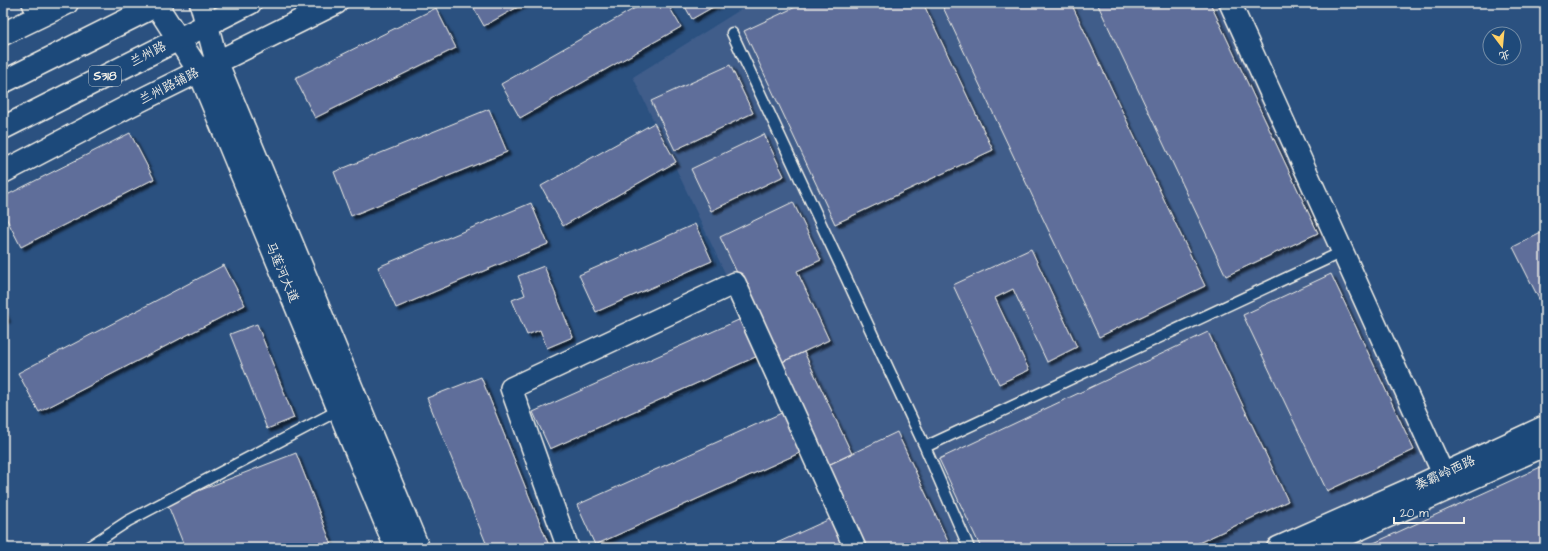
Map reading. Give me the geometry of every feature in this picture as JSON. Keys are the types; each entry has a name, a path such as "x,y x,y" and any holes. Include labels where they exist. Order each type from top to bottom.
{"street":[{"path":"3,34 36,10 67,3"},
{"name":"马莲河大道","path":"201,3 207,24 208,67 339,410 396,548"},
{"name":"兰州路","path":"3,128 250,3"},
{"name":"兰州路辅路","path":"3,172 336,3"},
{"path":"1230,3 1447,481"},
{"path":"3,82 157,4"},
{"name":"马莲河大道","path":"157,4 178,39 208,67 418,548"},
{"path":"568,548 511,388 735,283 855,548"},
{"name":"秦霸岭西路","path":"1317,548 1447,481 1545,427"},
{"name":"秦霸岭西路","path":"1278,548 1447,481 1545,445"}],"lane":[{"path":"732,33 925,447 969,548"},
{"path":"925,447 1342,252"},
{"path":"87,548 128,521 339,410"}],"shaded area":[{"path":"751,3 1217,3 1462,507 1545,548 854,548 633,77"}],"building":[{"path":"471,3 525,3 484,26"},
{"path":"644,3 667,3 681,27 520,118 501,84"},
{"path":"683,3 720,3 692,19"},
{"path":"804,3 923,3 993,150 835,224 744,31"},
{"path":"941,3 1071,3 1205,286 1099,337"},
{"path":"1097,3 1210,3 1318,233 1226,276"},
{"path":"436,8 456,48 315,118 295,78"},
{"path":"730,65 753,113 675,150 651,101"},
{"path":"489,109 507,152 351,216 334,172"},
{"path":"654,123 676,162 563,226 541,186"},
{"path":"130,133 154,179 21,247 3,212 3,197"},
{"path":"764,134 784,176 711,211 691,169"},
{"path":"793,202 821,260 797,271 829,340 780,363 720,237"},
{"path":"531,203 548,244 396,308 378,267"},
{"path":"695,224 712,261 596,312 579,275"},
{"path":"1545,231 1545,311 1513,247"},
{"path":"1031,249 1077,347 1047,362 1013,289 995,298 1029,370 999,384 953,285"},
{"path":"224,265 245,305 39,412 18,373"},
{"path":"544,266 573,337 547,348 540,330 527,335 512,300 525,295 518,276"},
{"path":"1331,274 1414,450 1327,491 1243,315"},
{"path":"3,310 7,319 3,320"},
{"path":"743,318 760,355 550,449 533,412"},
{"path":"257,324 294,418 267,429 230,334"},
{"path":"1208,332 1288,501 1188,548 981,548 939,459"},
{"path":"804,352 852,454 828,465 780,363"},
{"path":"481,377 550,548 488,548 427,398"},
{"path":"786,411 804,451 595,545 577,505"},
{"path":"897,432 951,548 867,548 828,465"},
{"path":"296,453 333,548 185,548 167,503"},
{"path":"1545,465 1545,548 1363,548"},
{"path":"832,518 846,548 766,548"}]}
